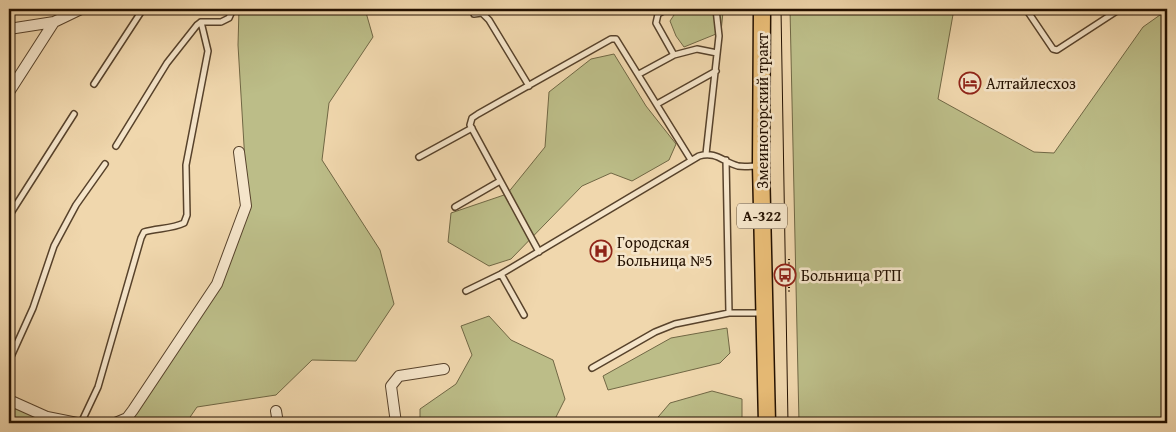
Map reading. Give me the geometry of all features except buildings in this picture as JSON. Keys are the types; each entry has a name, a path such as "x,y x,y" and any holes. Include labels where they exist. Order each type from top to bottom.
{"highway":[{"name":"Змеиногорский тракт","path":"762,9 761,166 766,423"}],"street":[{"path":"9,29 54,22 81,9"},
{"path":"9,92 54,22"},
{"path":"115,423 127,418 133,410 217,284 246,206 239,152"},
{"path":"396,423 391,386 394,380 399,376 444,369"},
{"path":"9,400 47,417 77,423"},
{"path":"276,411 278,423"}],"lane":[{"path":"94,84 143,9"},
{"path":"200,22 221,22 229,18 233,9"},
{"path":"667,9 658,14 656,23 674,55"},
{"path":"706,154 719,36 716,9"},
{"path":"1026,9 1053,49 1057,50 1120,9"},
{"path":"474,14 482,13 489,20 529,86"},
{"path":"116,146 167,63 200,22"},
{"path":"82,423 98,387 144,232 158,228 176,227 184,223 187,215 186,164 208,51 200,22"},
{"path":"539,252 470,125 472,118 478,114 611,39 616,39 621,44 691,160"},
{"path":"639,74 674,55 697,49 717,53"},
{"path":"657,104 716,71"},
{"path":"9,216 74,114"},
{"path":"419,157 472,128"},
{"path":"466,291 539,252 691,160 706,154 738,166 761,166"},
{"path":"726,160 728,313"},
{"path":"9,361 33,308 54,246 76,205 105,164"},
{"path":"455,206 500,181"},
{"path":"501,274 524,316"},
{"path":"592,368 655,332 675,324 728,313 764,313"}],"path":[{"path":"789,259 789,294"}],"green space":[{"path":"239,9 365,9 373,37 329,103 322,160 380,250 394,304 356,361 312,360 276,395 197,407 186,423 108,423 130,419 210,295 241,219 245,162 238,45"},
{"path":"682,9 720,9 723,12 721,32 684,47 676,36 670,21 676,12"},
{"path":"790,9 954,9 938,99 1034,152 1054,153 1143,27 1167,10 1167,423 799,423"},
{"path":"614,54 646,106 676,144 669,160 632,181 611,173 582,186 511,259 489,266 448,242 451,213 507,194 545,147 549,92 591,59"},
{"path":"489,316 511,340 553,360 565,399 553,423 420,423 420,409 456,384 472,355 461,326"},
{"path":"727,328 730,353 720,363 608,390 603,376 671,338"},
{"path":"712,391 742,399 742,423 653,423 670,403"},
{"path":"9,401 80,423 9,423"}],"tram line":[{"path":"781,9 788,423"}],"place":[{"name":"Алтайлесхоз","path":"970,83"},
{"name":"Городская Больница №5","path":"601,251"},
{"name":"Больница РТП","path":"785,275"}]}
